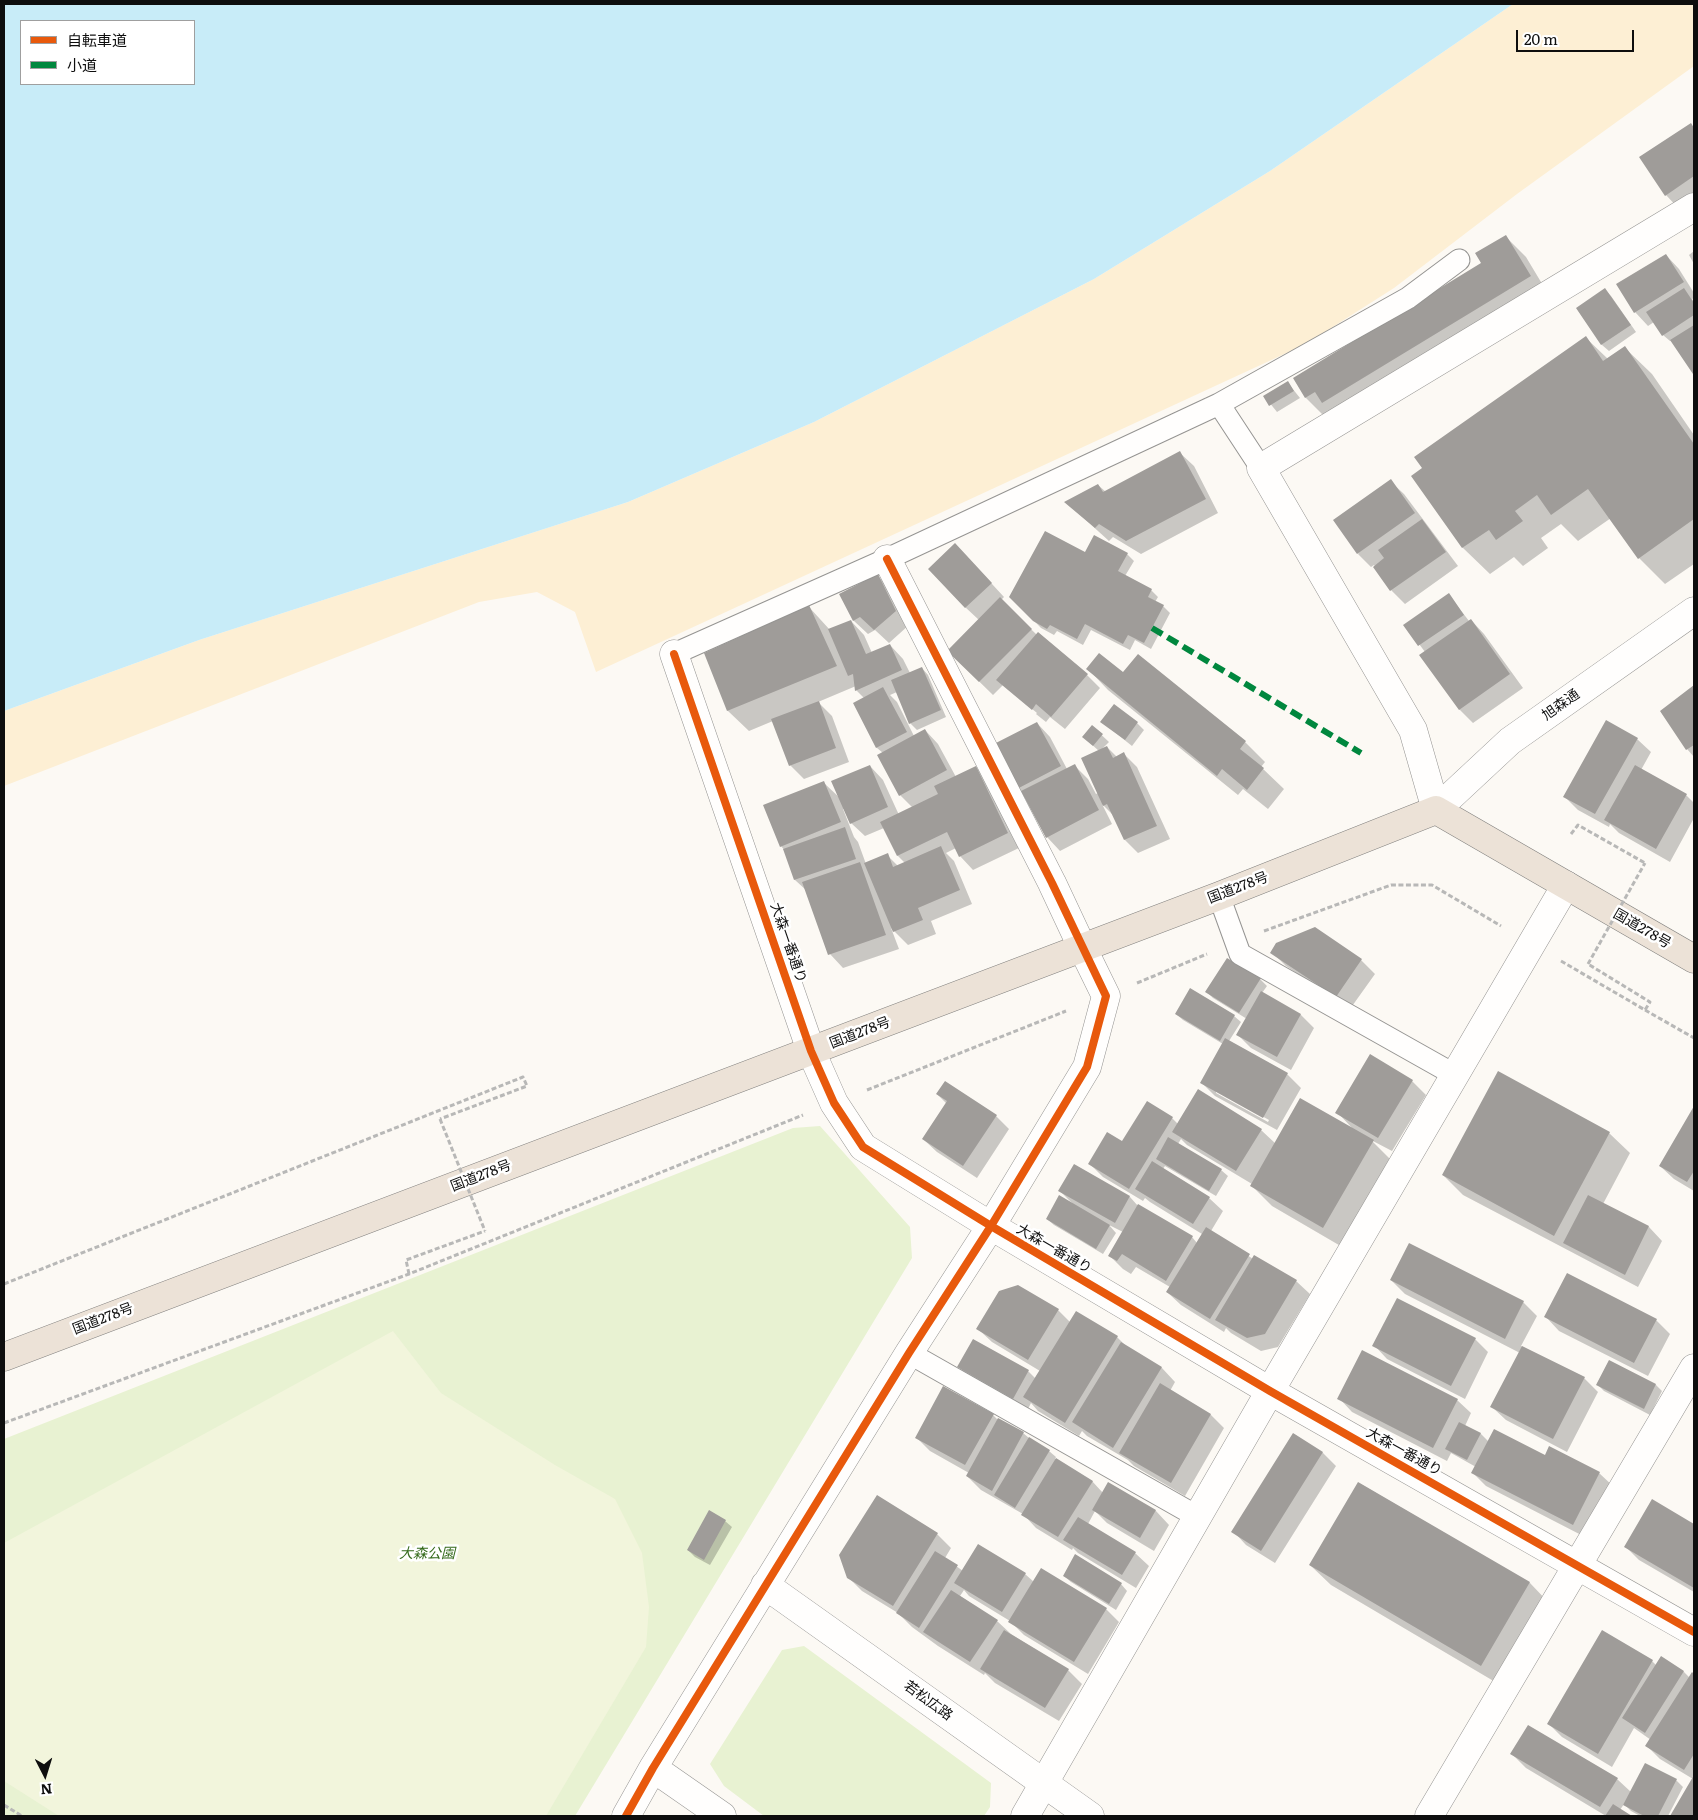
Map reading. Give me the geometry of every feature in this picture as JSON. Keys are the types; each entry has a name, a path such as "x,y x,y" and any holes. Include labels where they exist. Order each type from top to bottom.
{"highway":[{"name":"国道278号","path":"4,1357 1219,896 1436,810 1694,959"}],"street":[{"path":"1436,810 1414,730 1261,468 1694,207"},
{"path":"626,1816 653,1768 909,1353 991,1226 1087,1067 1106,996 1047,874 887,558"},
{"name":"旭森通","path":"1436,810 1510,741 1694,611"},
{"name":"大森一番通り","path":"674,654 811,1051 834,1102 864,1147 991,1226 1270,1391 1578,1564 1694,1632"},
{"path":"1025,1816 1270,1391 1566,885"},
{"path":"1429,1816 1694,1368"},
{"name":"若松広路","path":"766,1585 1090,1816"},
{"path":"653,1768 722,1816"}],"lane":[{"path":"674,654 1220,404 1408,298 1459,260"},
{"path":"1220,404 1261,468"},
{"path":"1219,896 1240,954 1455,1074"},
{"path":"909,1353 1198,1517"}],"path":[{"path":"1571,834 1578,825 1645,862 1588,964 1650,1002"},
{"path":"1645,1010 1694,1038"},
{"path":"4,1284 523,1077 527,1086 440,1119 485,1231 406,1260 409,1274"},
{"path":"4,1805 22,1816"}],"green space":[{"name":"大森公園","path":"820,1126 910,1227 912,1258 575,1816 4,1816 4,1439 793,1128"},
{"path":"393,1331 441,1393 555,1465 615,1499 642,1553 649,1607 646,1647 546,1816 59,1816 4,1781 4,1543"},
{"path":"804,1646 991,1783 990,1807 984,1816 764,1816 724,1786 710,1764 782,1650"}],"sand":[{"path":"1513,4 1694,4 1694,66 1517,194 1394,288 1306,344 596,672 575,612 537,592 479,602 4,786 4,711 199,640 628,502 814,422 1094,279 1270,171"}],"water":[{"path":"4,4 1513,4 1270,171 1094,279 814,422 628,502 199,640 4,711"}],"building":[{"path":"1691,123 1694,128 1694,176 1665,196 1639,157"},
{"path":"1506,235 1531,276 1322,403 1315,392 1305,398 1293,378 1481,263 1475,253"},
{"path":"1666,254 1684,282 1634,313 1616,284"},
{"path":"1605,288 1631,325 1601,345 1576,308"},
{"path":"1684,288 1694,303 1694,315 1662,336 1646,312"},
{"path":"1694,325 1694,373 1693,374 1670,340"},
{"path":"1586,336 1603,361 1625,346 1694,444 1694,519 1638,559 1588,489 1551,515 1537,495 1515,511 1523,521 1496,540 1489,530 1462,548 1411,476 1422,468 1414,457"},
{"path":"1288,381 1294,391 1269,406 1263,396"},
{"path":"1180,451 1206,499 1126,541 1099,524 1095,528 1064,502 1098,484 1103,492"},
{"path":"1391,479 1415,513 1357,554 1333,520"},
{"path":"1422,519 1446,552 1390,591 1373,567 1384,558 1378,550"},
{"path":"1045,531 1085,552 1094,535 1128,553 1118,571 1152,589 1148,597 1164,605 1144,643 1128,635 1123,644 1085,624 1077,639 1050,625 1047,629 1033,621 1009,597"},
{"path":"955,543 992,583 965,608 928,569"},
{"path":"878,574 896,611 874,630 860,617 853,621 839,594"},
{"path":"1449,593 1464,615 1418,646 1403,625"},
{"path":"1000,597 1032,629 979,682 947,651"},
{"path":"809,605 837,666 727,711 704,653"},
{"path":"1471,619 1510,674 1459,710 1419,655"},
{"path":"851,620 866,654 890,644 902,670 855,691 853,674 848,676 828,629"},
{"path":"1038,632 1088,674 1051,717 1036,704 1032,710 996,680"},
{"path":"1099,653 1123,672 1138,654 1246,741 1240,749 1264,768 1247,790 1222,769 1217,776 1086,669"},
{"path":"922,667 941,710 909,724 891,680"},
{"path":"1694,685 1694,745 1686,750 1660,711"},
{"path":"883,687 907,732 876,748 853,703"},
{"path":"819,701 836,748 789,766 771,719"},
{"path":"1114,704 1138,722 1125,740 1100,722"},
{"path":"1606,720 1638,738 1595,814 1563,797"},
{"path":"1037,722 1061,766 1015,790 992,745"},
{"path":"1092,725 1103,734 1093,746 1082,737"},
{"path":"925,729 947,770 899,796 877,755"},
{"path":"1107,746 1113,758 1124,752 1157,826 1124,840 1107,804 1103,806 1081,758"},
{"path":"1075,764 1099,810 1046,838 1021,791"},
{"path":"870,765 888,807 850,824 831,781"},
{"path":"1635,765 1687,794 1656,849 1604,820"},
{"path":"976,766 1008,833 959,857 947,832 897,856 880,822 938,794 934,786"},
{"path":"824,781 841,822 780,847 763,805"},
{"path":"845,827 856,859 794,880 783,849"},
{"path":"941,846 960,890 918,908 923,920 893,932 864,863 888,853 893,867"},
{"path":"860,862 886,935 828,955 802,882"},
{"path":"1315,927 1362,959 1336,997 1270,953 1276,943"},
{"path":"1227,958 1261,978 1239,1013 1205,992"},
{"path":"1190,988 1235,1015 1220,1041 1175,1014"},
{"path":"1261,991 1301,1014 1277,1057 1236,1035"},
{"path":"1225,1038 1288,1073 1263,1118 1200,1083"},
{"path":"1370,1054 1413,1080 1378,1138 1335,1113"},
{"path":"1498,1071 1610,1132 1554,1236 1442,1175"},
{"path":"945,1081 997,1115 963,1166 922,1139 947,1101 936,1094"},
{"path":"1198,1089 1262,1129 1236,1171 1172,1132"},
{"path":"1300,1098 1374,1140 1323,1228 1250,1186"},
{"path":"1147,1101 1173,1117 1129,1189 1088,1164 1107,1132 1122,1141"},
{"path":"1694,1106 1694,1171 1687,1182 1659,1166"},
{"path":"1168,1137 1222,1169 1209,1191 1156,1159"},
{"path":"1152,1161 1210,1197 1193,1224 1135,1189"},
{"path":"1074,1164 1130,1196 1115,1223 1058,1191"},
{"path":"1059,1195 1110,1225 1096,1249 1046,1219"},
{"path":"1588,1195 1649,1226 1625,1275 1563,1243"},
{"path":"1138,1204 1193,1236 1166,1281 1122,1254 1117,1261 1108,1256"},
{"path":"1206,1227 1250,1254 1210,1319 1166,1292"},
{"path":"1409,1243 1524,1301 1505,1339 1390,1280"},
{"path":"1254,1255 1297,1280 1265,1334 1247,1338 1215,1320"},
{"path":"1567,1273 1657,1319 1634,1363 1544,1317"},
{"path":"1018,1285 1059,1309 1028,1360 976,1329 999,1291"},
{"path":"1397,1298 1476,1338 1451,1386 1372,1346"},
{"path":"1076,1311 1118,1336 1065,1423 1023,1397"},
{"path":"973,1339 1029,1370 1013,1399 957,1367"},
{"path":"1121,1342 1162,1367 1113,1448 1072,1422"},
{"path":"1522,1346 1585,1377 1553,1439 1490,1407"},
{"path":"1362,1350 1458,1399 1433,1448 1337,1399"},
{"path":"1609,1360 1656,1384 1644,1409 1596,1385"},
{"path":"1160,1383 1211,1414 1171,1483 1119,1453"},
{"path":"943,1386 994,1414 965,1465 915,1438"},
{"path":"998,1418 1024,1432 992,1491 966,1476"},
{"path":"1459,1422 1481,1433 1467,1460 1445,1449"},
{"path":"1494,1429 1545,1455 1549,1446 1600,1472 1573,1525 1471,1473"},
{"path":"1293,1433 1323,1452 1261,1551 1231,1532"},
{"path":"1029,1437 1050,1450 1015,1508 994,1495"},
{"path":"1056,1458 1093,1481 1058,1537 1021,1515"},
{"path":"1108,1482 1156,1510 1140,1538 1092,1510"},
{"path":"1358,1482 1530,1582 1481,1666 1309,1565"},
{"path":"877,1495 938,1533 893,1606 847,1578 839,1555"},
{"path":"1652,1499 1694,1524 1694,1588 1624,1547"},
{"path":"709,1510 726,1520 704,1560 687,1550"},
{"path":"1078,1517 1136,1552 1122,1575 1063,1540"},
{"path":"978,1544 1026,1573 1002,1612 954,1583"},
{"path":"935,1551 958,1565 919,1628 896,1613"},
{"path":"1075,1554 1122,1583 1109,1604 1063,1576"},
{"path":"1041,1568 1107,1608 1074,1662 1008,1622"},
{"path":"951,1590 998,1620 970,1662 923,1632"},
{"path":"1004,1630 1069,1669 1045,1708 980,1669"},
{"path":"1602,1630 1653,1660 1598,1754 1547,1724"},
{"path":"1661,1656 1684,1671 1645,1733 1622,1718"},
{"path":"1692,1672 1694,1674 1694,1754 1684,1770 1645,1746"},
{"path":"1528,1725 1618,1778 1600,1807 1510,1754"},
{"path":"1645,1763 1677,1779 1658,1816 1644,1816 1623,1805"},
{"path":"1694,1775 1694,1816 1670,1816"},
{"path":"1613,1804 1632,1816 1605,1816"}],"marked path":[{"path":"1152,628 1361,753"}],"cycle path":[{"path":"626,1816 653,1768 909,1353 991,1226 1087,1067 1106,996 1052,883 887,559"},
{"path":"674,654 811,1051 834,1103 863,1147 991,1226 1270,1391 1694,1632"}]}
